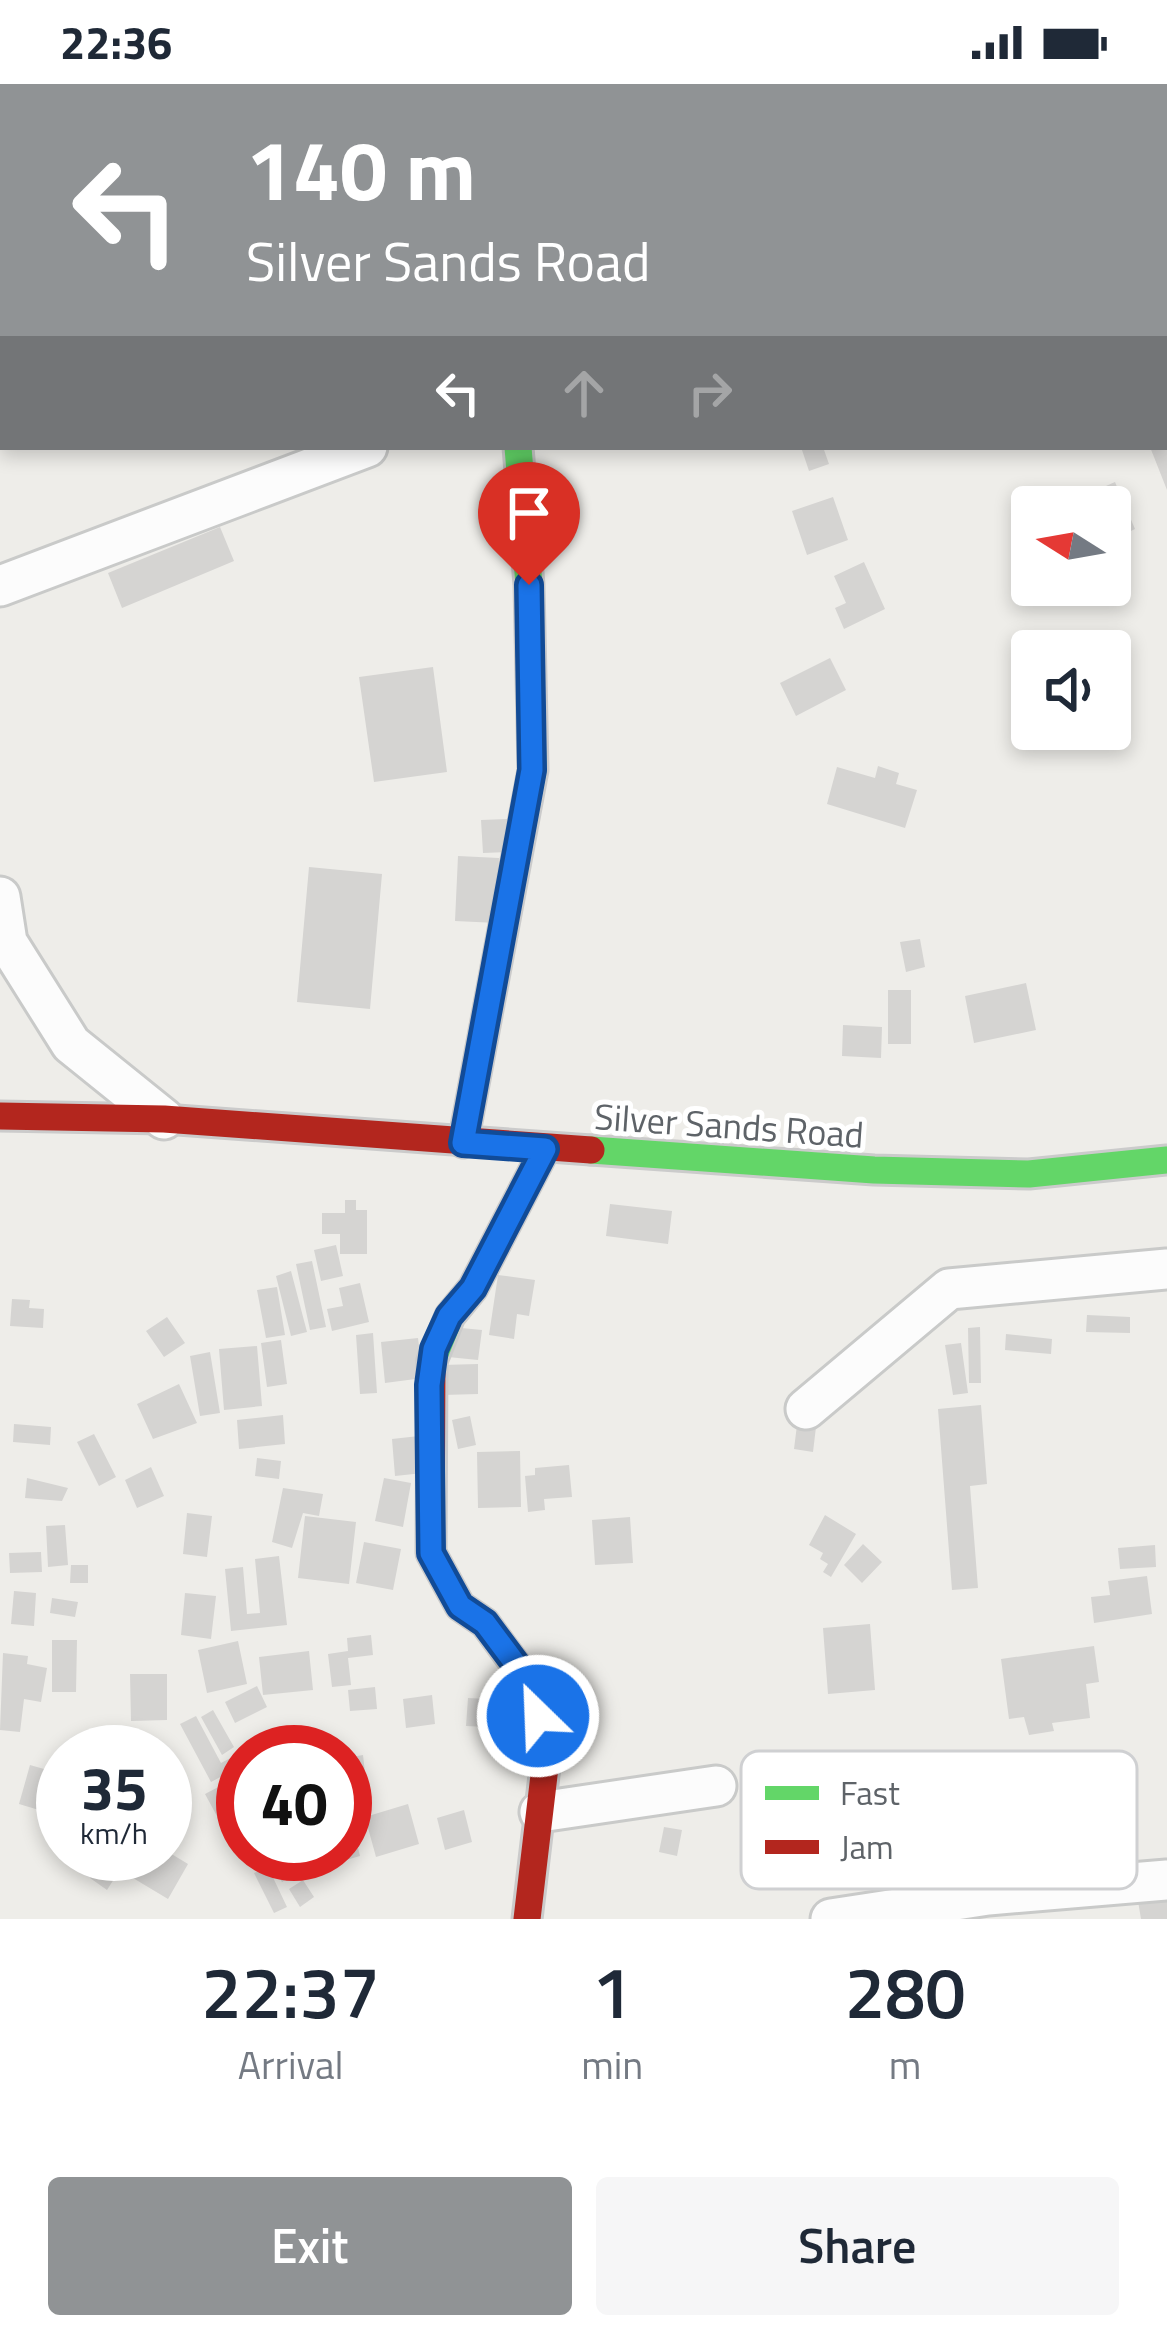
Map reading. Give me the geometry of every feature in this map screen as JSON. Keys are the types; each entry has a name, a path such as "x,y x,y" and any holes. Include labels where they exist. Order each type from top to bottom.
{"street":[{"path":"0,586 359,450"},
{"path":"463,1143 532,770 529,585 518,450"},
{"path":"0,897 7,942 71,1044 164,1119"},
{"name":"Silver Sands Road","path":"0,1116 164,1119 850,1169 1007,1173 1167,1160"},
{"path":"527,1919 547,1750 529,1682 485,1623 460,1606 431,1553 429,1385 434,1349 449,1316 473,1288 545,1149"},
{"path":"806,1408 949,1289 1167,1268"},
{"path":"540,1812 716,1786"},
{"path":"1137,1885 1167,1880"},
{"path":"831,1919 989,1907 1108,1889"}],"building":[{"path":"802,450 824,450 829,464 809,471"},
{"path":"1151,450 1167,450 1167,490"},
{"path":"833,497 848,540 807,555 792,511"},
{"path":"220,527 234,561 122,608 108,573"},
{"path":"864,562 885,609 844,629 835,608 846,603 834,576"},
{"path":"830,658 846,690 796,716 780,683"},
{"path":"433,667 447,772 374,782 359,677"},
{"path":"878,766 899,773 896,784 917,790 905,828 827,804 837,767 875,778"},
{"path":"507,819 508,852 483,853 481,820"},
{"path":"458,856 499,858 497,923 455,921"},
{"path":"309,867 382,874 370,1009 297,1002"},
{"path":"920,939 925,967 906,972 900,942"},
{"path":"1026,983 1036,1030 974,1043 965,996"},
{"path":"888,990 911,990 911,1044 888,1044"},
{"path":"843,1025 882,1027 881,1058 842,1056"},
{"path":"345,1200 356,1200 356,1210 367,1210 367,1254 340,1254 340,1234 322,1234 322,1213 345,1213"},
{"path":"610,1204 672,1211 668,1244 606,1236"},
{"path":"336,1245 343,1276 321,1281 314,1250"},
{"path":"312,1261 326,1327 310,1330 296,1264"},
{"path":"291,1271 307,1332 291,1336 276,1276"},
{"path":"498,1275 535,1280 529,1316 517,1314 514,1339 489,1335"},
{"path":"360,1283 369,1322 332,1331 327,1309 343,1306 339,1288"},
{"path":"277,1287 285,1335 266,1338 257,1290"},
{"path":"12,1299 30,1300 29,1308 44,1309 43,1328 10,1326"},
{"path":"1087,1315 1130,1317 1130,1333 1086,1332"},
{"path":"167,1317 185,1343 164,1357 146,1331"},
{"path":"451,1327 482,1330 478,1360 448,1357"},
{"path":"980,1327 981,1383 969,1383 968,1328"},
{"path":"373,1333 377,1393 360,1394 356,1335"},
{"path":"1006,1334 1052,1339 1051,1354 1005,1350"},
{"path":"418,1338 423,1378 385,1383 381,1342"},
{"path":"281,1340 287,1384 267,1387 261,1343"},
{"path":"961,1343 968,1393 953,1395 945,1345"},
{"path":"257,1346 262,1406 224,1410 219,1349"},
{"path":"210,1352 220,1413 200,1416 190,1356"},
{"path":"478,1364 478,1394 443,1395 442,1365"},
{"path":"179,1384 197,1423 153,1439 137,1404"},
{"path":"981,1405 987,1484 970,1486 978,1588 952,1590 938,1409"},
{"path":"283,1415 285,1444 239,1449 237,1420"},
{"path":"470,1416 476,1445 458,1449 452,1420"},
{"path":"14,1424 51,1427 50,1445 13,1442"},
{"path":"797,1425 816,1427 813,1452 794,1449"},
{"path":"94,1434 116,1477 99,1486 77,1442"},
{"path":"419,1436 423,1473 395,1476 392,1439"},
{"path":"520,1451 521,1507 478,1508 477,1452"},
{"path":"257,1458 281,1461 279,1479 255,1476"},
{"path":"569,1465 572,1497 544,1499 545,1510 528,1512 525,1476 535,1475 535,1468"},
{"path":"151,1467 164,1496 137,1508 125,1480"},
{"path":"27,1478 68,1488 62,1501 25,1498"},
{"path":"384,1478 411,1483 403,1527 375,1521"},
{"path":"283,1488 323,1494 319,1516 303,1513 292,1548 272,1542"},
{"path":"187,1513 212,1516 207,1557 183,1554"},
{"path":"825,1515 856,1534 831,1577 823,1572 828,1564 820,1559 823,1553 809,1545"},
{"path":"305,1516 356,1522 349,1584 298,1578"},
{"path":"630,1517 633,1563 595,1565 592,1520"},
{"path":"65,1525 68,1565 48,1567 46,1526"},
{"path":"364,1542 401,1549 393,1590 356,1583"},
{"path":"863,1544 882,1562 862,1583 844,1565"},
{"path":"1155,1545 1156,1567 1120,1569 1118,1548"},
{"path":"41,1552 42,1572 10,1573 9,1553"},
{"path":"279,1556 287,1625 231,1631 225,1569 243,1567 247,1614 260,1613 255,1559"},
{"path":"71,1565 88,1565 88,1583 70,1583"},
{"path":"1147,1576 1152,1614 1094,1623 1091,1597 1110,1595 1108,1581"},
{"path":"14,1591 36,1593 34,1626 11,1624"},
{"path":"185,1593 216,1596 211,1639 181,1635"},
{"path":"52,1598 78,1602 75,1617 50,1613"},
{"path":"870,1624 875,1690 828,1694 823,1628"},
{"path":"371,1635 373,1655 348,1658 351,1685 332,1687 328,1654 348,1651 347,1638"},
{"path":"52,1640 77,1640 76,1692 52,1692"},
{"path":"238,1641 247,1684 207,1693 198,1650"},
{"path":"1094,1646 1099,1682 1086,1684 1090,1718 1052,1723 1054,1731 1029,1735 1024,1717 1009,1719 1001,1659"},
{"path":"309,1651 313,1690 263,1695 259,1657"},
{"path":"3,1653 28,1656 27,1664 47,1668 41,1702 24,1699 20,1732 0,1730"},
{"path":"130,1674 167,1674 167,1720 131,1721"},
{"path":"257,1686 267,1707 235,1723 225,1702"},
{"path":"375,1687 377,1709 350,1711 348,1690"},
{"path":"432,1695 435,1724 406,1728 403,1699"},
{"path":"468,1698 489,1699 487,1727 466,1726"},
{"path":"213,1710 222,1725 216,1725 216,1744 201,1717"},
{"path":"196,1716 216,1754 216,1779 211,1782 192,1746 192,1725 180,1724"},
{"path":"30,1765 36,1767 36,1809 19,1804"},
{"path":"216,1788 216,1814 205,1794"},
{"path":"408,1804 419,1844 376,1857 372,1815"},
{"path":"464,1810 472,1842 445,1850 437,1818"},
{"path":"664,1827 682,1830 677,1856 659,1852"},
{"path":"138,1881 178,1881 168,1899"},
{"path":"258,1881 275,1881 287,1907 274,1913"},
{"path":"304,1881 314,1897 300,1907 289,1889"},
{"path":"1167,1897 1167,1919 1141,1919 1138,1901"}],"traffic: fast":[{"path":"463,1143 533,770 529,585 518,450"},
{"path":"432,1361 450,1316 473,1288 545,1149"},
{"path":"591,1150 874,1170 1029,1174 1167,1160"}],"traffic: jam":[{"path":"0,1116 164,1119 591,1150"},
{"path":"432,1361 431,1553 460,1606 485,1623 529,1683 547,1750 527,1919"}],"route":[{"path":"529,585 532,770 463,1143 545,1149 473,1288 449,1316 434,1349 429,1385 429,1523 431,1553 441,1578 460,1606 485,1623 529,1682 538,1716"}]}
